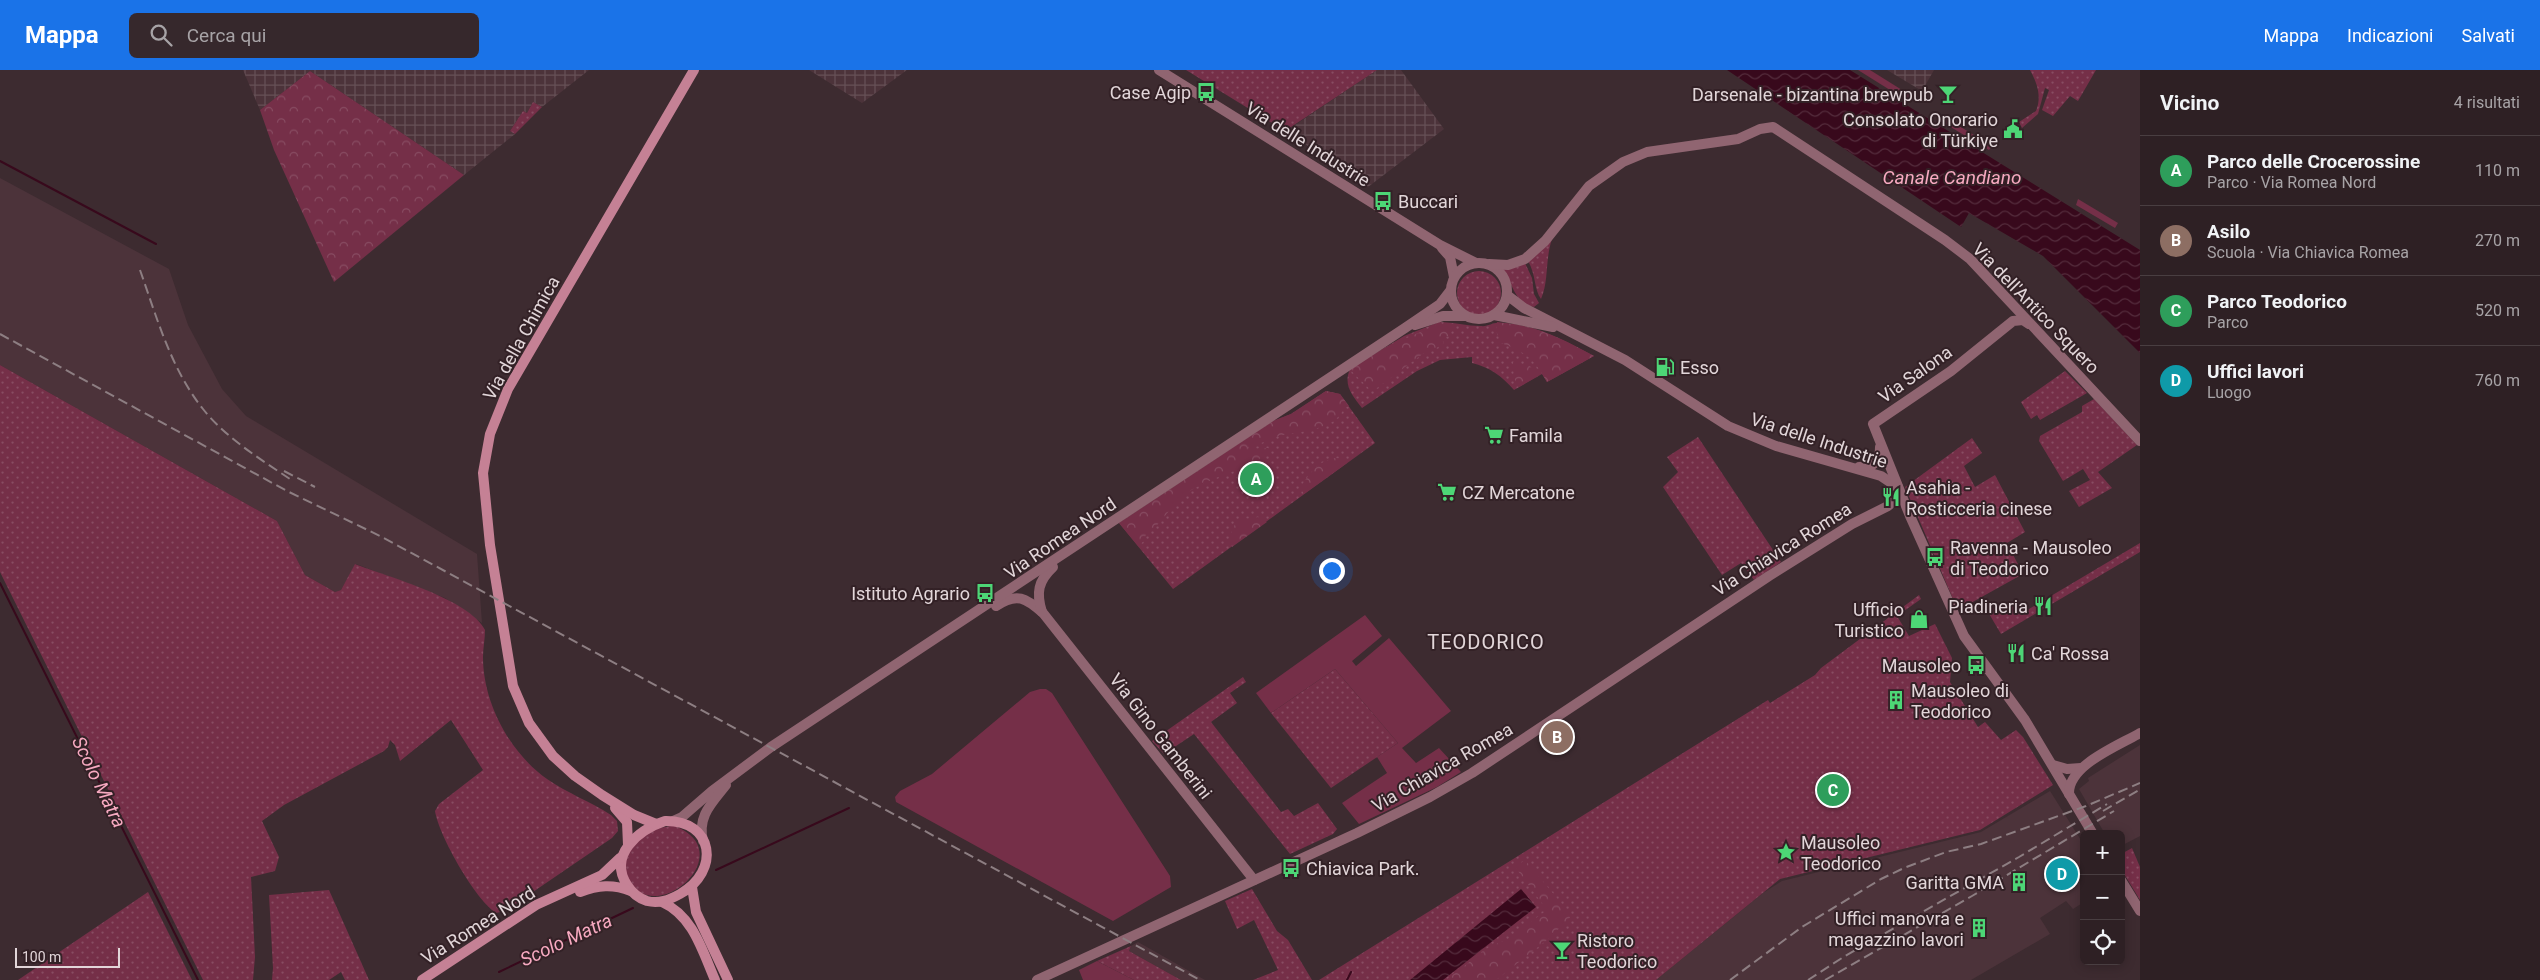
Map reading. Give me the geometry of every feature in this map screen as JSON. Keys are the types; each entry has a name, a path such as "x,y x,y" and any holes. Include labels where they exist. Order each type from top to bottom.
{"main road":[{"name":"Via della Chimica","path":"656,824 634,815 575,776 553,756 540,740 521,707 513,686 505,643 490,545 483,473 490,434 508,389 694,70"},
{"name":"Via della Chimica","path":"602,795 624,816 629,836 628,845"},
{"path":"662,902 692,887 704,872 707,863 703,841 693,829 681,822 673,821 656,824 628,845 620,858 623,879 631,891 644,900 662,902 674,907 686,918 715,980"},
{"name":"Via Romea Nord","path":"552,899 602,874 620,858"},
{"name":"Via Romea Nord","path":"422,980 536,905 604,885 619,886 631,891"},
{"path":"692,887 696,912 728,980"}],"street":[{"name":"Via delle Industrie","path":"1158,70 1440,245 1476,263"},
{"name":"Via dell'Antico Squero","path":"1489,264 1508,265 1525,259 1545,241 1590,186 1622,162 1647,152 1738,139 1760,129 1773,128 1945,240 1970,259 2140,441"},
{"name":"Via delle Industrie","path":"1440,245 1450,257 1454,278"},
{"path":"1476,263 1489,264 1503,276 1507,294 1505,303 1494,316 1480,320 1465,316 1452,301 1450,292 1454,278 1459,270 1476,263"},
{"name":"Via Romea Nord","path":"673,821 682,817 733,775 808,722 975,614 1405,328 1440,304 1450,292"},
{"name":"Via delle Industrie","path":"1507,294 1524,308 1625,360 1728,426 1776,446 1852,467 1888,480 1898,487 1894,501 1888,506"},
{"name":"Via Romea Nord","path":"1405,328 1443,316 1465,316"},
{"name":"Via delle Industrie","path":"1494,316 1566,330"},
{"name":"Via Salona","path":"1910,516 1880,446 1873,424 1951,371 2013,321 2023,320 2032,326"},
{"path":"1852,467 1866,467 1875,464 1880,459 1880,446"},
{"path":"1888,506 1904,511 1910,516 1964,636 2000,683 2053,765 2091,830"},
{"name":"Via Chiavica Romea","path":"1037,980 1372,826 1472,773 1769,576 1860,519 1888,506"},
{"path":"975,614 985,612 1008,600 1032,599 1044,576 1061,556"},
{"name":"Via Gino Gamberini","path":"1024,581 1033,586 1032,599 1042,613 1254,880"},
{"path":"2069,794 2070,781 2081,768 2140,733"},
{"path":"2053,765 2067,769 2081,768"},
{"name":"Via Romea Nord","path":"703,841 701,832 703,816 733,775"},
{"path":"2125,887 2140,911"}],"shaded area":[{"path":"243,70 589,70 542,107 533,102 527,113 523,111 510,131 515,134 464,175 310,71 260,110"},
{"path":"809,70 907,70 862,103"},
{"path":"1377,70 1401,70 1444,129 1368,187 1286,131"},
{"path":"1887,70 1934,70 1922,91"},
{"path":"0,178 169,269 188,325 222,389 246,416 477,554 482,623 445,598 356,564 341,590 335,592 305,575 277,521 0,365"},
{"path":"2140,745 2140,836 2125,844 2125,830 2103,830 2079,789 2089,781 2088,778"},
{"path":"2050,791 2080,839 2080,905 2073,909 2066,901 2040,918 2050,934 1971,980 1656,980 1763,893 1782,881 1981,832"},
{"path":"1138,942 1205,980 1181,980 1129,951 1131,946"}],"green space":[{"path":"1186,70 1377,70 1285,131"},
{"path":"1858,70 1870,70 1910,95 1906,100"},
{"path":"2030,70 2096,70 2078,101 2070,96 2053,116 2042,110 2049,90 2045,88 2038,114 2022,128 2019,122 2036,111 2039,100 2037,85"},
{"path":"310,71 464,175 334,282 274,150 260,110"},
{"path":"533,102 542,107 515,134 510,131 523,111 527,113"},
{"path":"1946,118 1992,146 1989,150 1944,123"},
{"path":"2078,199 2118,223 2115,228 2076,205"},
{"path":"1552,239 1548,254 1545,285 1541,299 1528,261"},
{"path":"1525,263 1532,278 1534,294 1539,303 1534,307 1522,302 1502,269"},
{"path":"1475,271 1483,271 1495,277 1501,293 1495,309 1483,315 1475,315 1463,309 1457,297 1457,289 1463,277"},
{"path":"1439,322 1484,326 1500,323 1526,326 1572,344 1594,356 1547,382 1542,374 1514,390 1495,373 1472,363 1472,357 1440,360 1417,371 1362,408 1348,385 1350,369 1404,336"},
{"path":"1497,322 1537,330 1570,343 1594,356 1547,382 1538,367 1528,357 1501,343 1496,331"},
{"path":"1439,324 1454,327 1449,336 1440,337 1444,343 1435,349 1428,350 1377,388 1371,391 1350,369 1386,347"},
{"path":"1513,362 1530,366 1538,376 1519,387 1514,378"},
{"path":"0,365 277,521 305,575 335,592 341,590 355,564 427,590 463,608 485,630 483,657 488,692 493,709 510,741 521,755 547,779 611,815 617,821 618,831 612,838 505,911 496,913 478,895 459,866 443,836 435,811 439,804 483,770 451,720 400,761 395,745 390,740 388,747 384,751 284,805 262,821 279,857 275,871 251,877 255,957 253,980 203,980 0,572"},
{"path":"2065,371 2087,393 2040,420 2037,415 2031,419 2021,402"},
{"path":"1326,391 1340,394 1375,443 1173,589 1119,523 1273,421 1291,414"},
{"path":"1326,391 1340,394 1349,406 1344,408 1333,421 1316,429 1279,436 1262,443 1249,444 1248,449 1268,448 1271,451 1261,458 1207,482 1186,494 1156,527 1146,534 1144,541 1138,546 1119,523 1273,421 1291,414"},
{"path":"2094,399 2137,445 2098,472 2112,488 2079,507 2069,491 2090,480 2083,469 2063,481 2039,441 2040,436 2082,412 2082,406"},
{"path":"1698,437 1781,562 1754,580 1741,563 1722,575 1663,487 1678,472 1667,457"},
{"path":"1972,438 1982,453 1964,466 1975,487 1995,475 2025,532 2007,543 2023,574 1960,609 1956,606 1905,487"},
{"path":"1335,458 1344,459 1347,463 1304,494 1300,487 1311,473 1318,465"},
{"path":"1258,517 1267,522 1232,547 1229,538 1236,522 1243,518 1251,519"},
{"path":"2140,543 2140,552 2001,634 1988,612 2000,604 2029,609"},
{"path":"1919,595 1921,599 1897,616 1909,636 1935,624 1952,658 1950,682 1978,727 1985,722 2001,740 2016,730 2023,737 2053,785 1980,830 1780,879 1656,980 1319,980 1768,700 1770,703 1815,675 1821,668"},
{"path":"1365,615 1382,636 1352,661 1356,666 1389,638 1451,711 1402,748 1416,763 1439,748 1461,772 1437,787 1359,824 1342,803 1387,773 1377,757 1398,743 1335,669 1271,713 1256,693"},
{"path":"1335,669 1398,743 1331,788 1271,713"},
{"path":"1243,677 1246,682 1230,693 1237,703 1211,722 1281,812 1288,809 1294,816 1318,803 1337,829 1333,834 1290,854 1194,734 1164,754 1152,741"},
{"path":"1046,689 1052,693 1170,876 1171,887 1113,921 896,802 895,797 900,791 932,774 1030,692"},
{"path":"675,826 693,838 700,853 696,868 686,882 672,892 656,896 640,892 628,879 625,869 626,859 630,850 645,835 665,827"},
{"path":"2132,848 2140,867 2140,900 2125,876 2125,852"},
{"path":"1525,860 1571,915 1569,919 1547,940 1496,980 1446,980 1489,947 1508,939 1547,910 1515,867"},
{"path":"1252,889 1277,931 1288,940 1312,980 1253,980 1278,970 1254,920 1237,929 1225,901"},
{"path":"329,890 369,980 345,980 341,972 329,980 272,980 269,895"},
{"path":"148,892 192,980 18,980"},
{"path":"1131,946 1129,951 1181,980 1134,980 1097,961"},
{"path":"1097,961 1134,980 1083,980 1079,970"}],"water":[{"name":"Canale Candiano","path":"1727,70 1850,70 2140,250 2140,353 2043,256 1969,213 1961,227"},
{"path":"1521,889 1536,907 1443,980 1410,980"}],"waterway":[{"path":"0,161 156,244"},
{"name":"Scolo Matra","path":"0,583 198,980"},
{"name":"Scolo Matra","path":"716,870 849,808"},
{"name":"Scolo Matra","path":"499,972 633,908"},
{"path":"1347,980 1351,972"}],"railway":[{"path":"140,270 173,360 192,394 212,420 222,429 267,464 290,479"},
{"path":"0,334 287,491 380,536 1200,980"},
{"path":"284,471 315,487"},
{"path":"1730,980 1802,927 1881,879 1946,852 1981,844 2086,806 2140,783"},
{"path":"2103,811 2139,790"},
{"path":"1808,980 1845,956 2019,857 2107,804"},
{"path":"1825,980 1972,896 2114,811"}],"place":[{"name":"Case Agip","path":"1206,92"},
{"name":"Darsenale - bizantina brewpub","path":"1948,94"},
{"name":"Consolato Onorario di Türkiye","path":"2013,129"},
{"name":"Buccari","path":"1383,201"},
{"name":"Esso","path":"1665,367"},
{"name":"Famila","path":"1494,435"},
{"name":"Parco delle Crocerossine","path":"1256,479"},
{"name":"CZ Mercatone","path":"1447,492"},
{"name":"Asahia - Rosticceria cinese","path":"1891,497"},
{"name":"Ravenna - Mausoleo di Teodorico","path":"1935,557"},
{"name":"Istituto Agrario","path":"985,593"},
{"name":"Piadineria","path":"2043,606"},
{"name":"Ufficio Turistico","path":"1919,619"},
{"name":"Ca' Rossa","path":"2016,653"},
{"name":"Mausoleo","path":"1976,665"},
{"name":"Mausoleo di Teodorico","path":"1896,700"},
{"name":"Asilo","path":"1557,737"},
{"name":"Parco Teodorico","path":"1833,790"},
{"name":"Mausoleo Teodorico","path":"1786,852"},
{"name":"Chiavica Park.","path":"1291,868"},
{"name":"Uffici lavori","path":"2062,874"},
{"name":"Garitta GMA","path":"2019,882"},
{"name":"Uffici manovra e magazzino lavori","path":"1979,928"},
{"name":"Ristoro Teodorico","path":"1562,950"}],"district":[{"name":"TEODORICO","path":"1486,642"}]}
